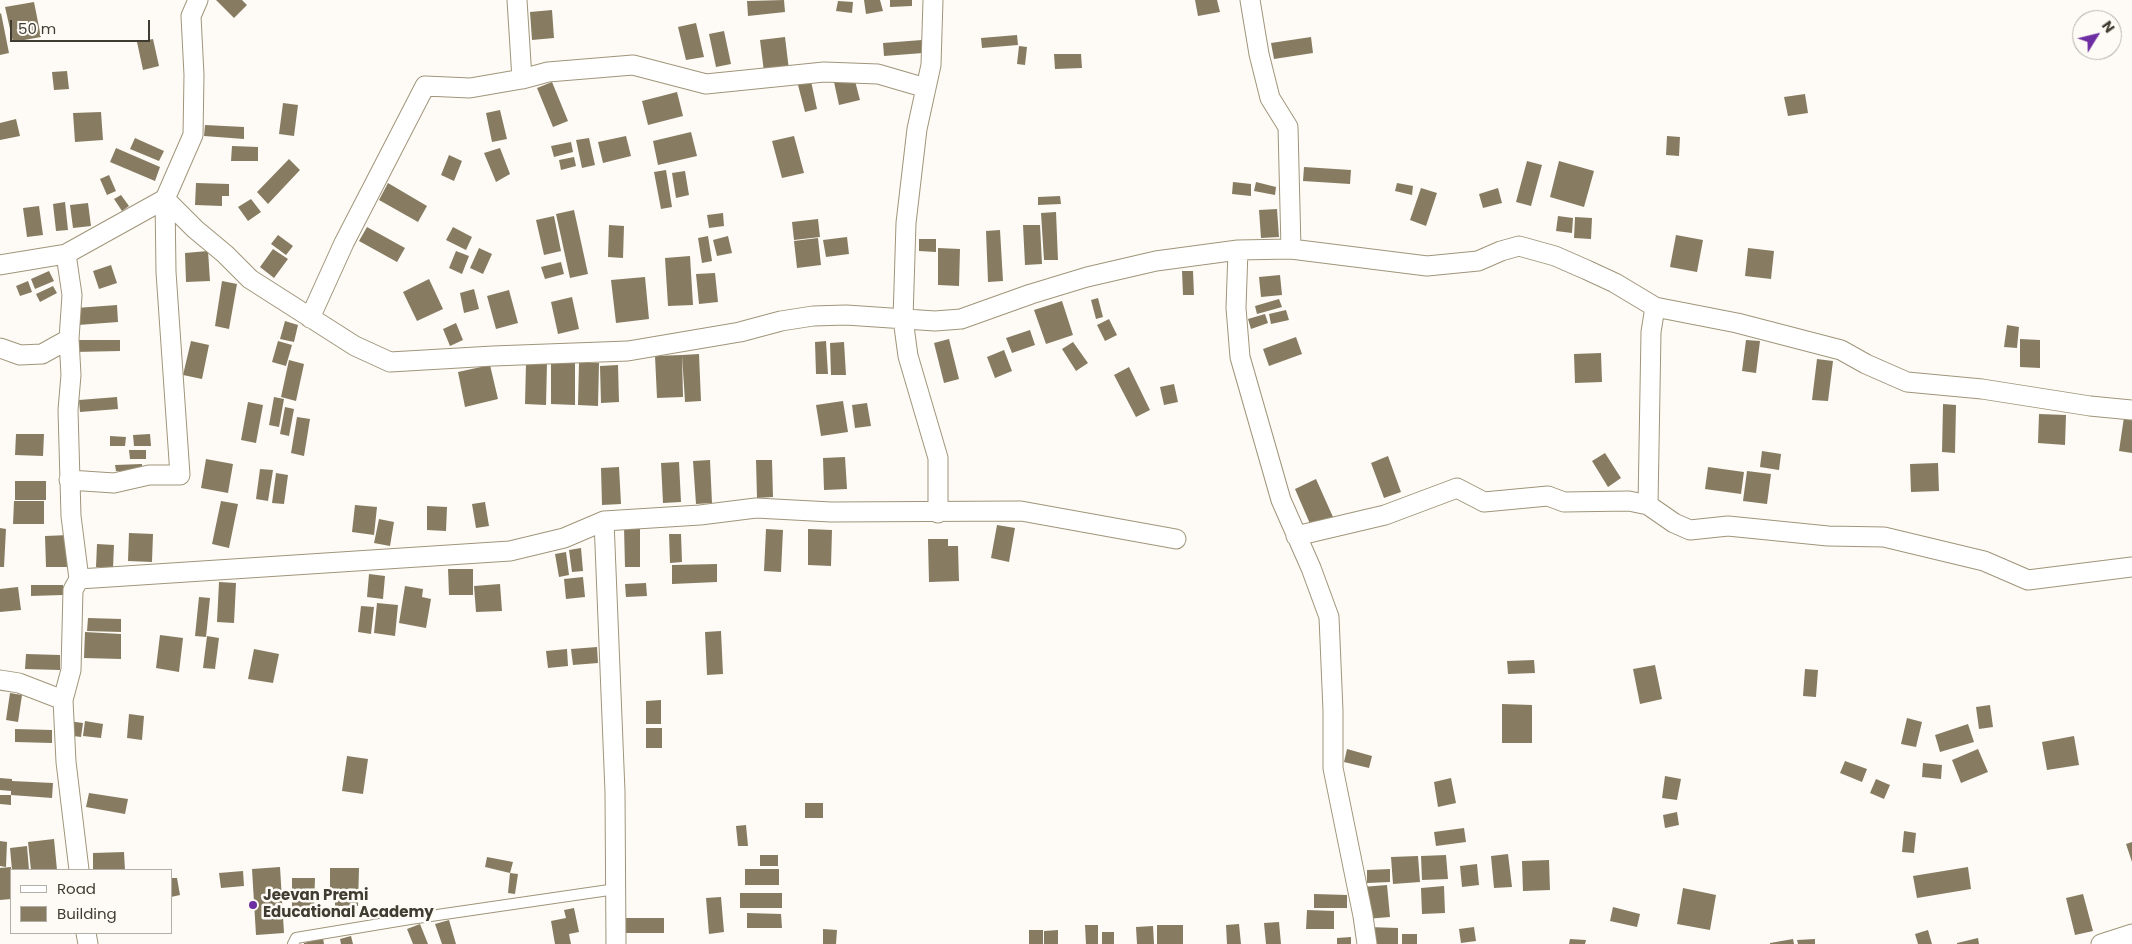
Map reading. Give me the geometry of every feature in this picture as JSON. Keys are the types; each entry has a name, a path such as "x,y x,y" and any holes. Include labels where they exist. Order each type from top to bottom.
{"street":[{"path":"69,480 114,483 149,474 180,475 166,272 165,199 193,135 194,76 191,16 198,0"},
{"path":"517,0 522,79"},
{"path":"933,0 930,65 917,129 906,223 903,319 908,356 938,458 938,513"},
{"path":"1250,0 1259,54 1270,98 1288,127 1291,249"},
{"path":"310,318 344,243 425,86 470,88 522,79 548,72 633,65 706,84 824,72 878,74 926,88"},
{"path":"0,265 66,254 165,199"},
{"path":"165,199 195,229 226,254 250,278 355,346 390,362 628,351 740,332 781,321 813,316 846,315 935,321 962,319 1031,294 1087,277 1156,261 1238,250 1291,249 1427,266 1478,261 1519,246 1555,256 1587,270 1615,283 1655,307 1737,323 1841,350 1866,364 1907,382 1982,389 2090,406 2132,410"},
{"path":"1238,250 1236,308 1240,357 1280,500 1311,568 1329,618 1334,768 1367,944"},
{"path":"66,254 72,295 69,339 72,375 68,410 70,433 69,480 72,490 71,516 79,579 73,590 71,670 63,700 66,762 78,869"},
{"path":"1648,505 1651,332 1655,307"},
{"path":"0,348 20,355 42,354 69,339"},
{"path":"1296,536 1385,515 1457,488 1484,502 1548,496 1564,502 1629,501 1648,505 1674,523 1690,530 1728,526 1828,536 1884,537 1984,560 2028,580 2122,566 2132,567"},
{"path":"79,579 510,551 564,538 604,521 700,515 756,508 831,512 1021,512 1176,538"},
{"path":"604,521 615,792 616,944"},
{"path":"0,680 19,683 63,700"},
{"path":"2101,944 2132,934"}],"lane":[{"path":"293,944 296,938 410,919 616,889"}],"building":[{"path":"216,0 242,0 247,5 234,18"},
{"path":"784,0 785,12 748,16 747,1"},
{"path":"864,0 880,0 883,11 866,14"},
{"path":"890,0 912,0 912,6 890,7"},
{"path":"1195,0 1217,0 1220,12 1198,16"},
{"path":"838,1 853,2 852,13 836,11"},
{"path":"34,2 41,37 13,42 5,7"},
{"path":"552,10 554,38 532,40 530,12"},
{"path":"0,14 9,53 0,55"},
{"path":"696,23 704,57 686,60 678,27"},
{"path":"724,31 731,64 716,67 709,34"},
{"path":"1017,35 1018,45 982,48 981,38"},
{"path":"785,37 789,70 764,72 760,40"},
{"path":"1311,37 1313,53 1274,59 1271,43"},
{"path":"153,39 159,66 143,70 137,42"},
{"path":"922,40 923,53 884,56 883,43"},
{"path":"1019,46 1027,47 1025,65 1017,64"},
{"path":"1054,54 1081,54 1082,68 1055,69"},
{"path":"67,71 69,89 54,90 52,72"},
{"path":"854,77 860,100 839,105 834,82"},
{"path":"811,81 817,109 805,112 798,85"},
{"path":"552,82 568,121 553,127 537,88"},
{"path":"677,92 683,116 648,125 642,101"},
{"path":"1805,94 1808,113 1788,116 1784,97"},
{"path":"283,103 298,105 294,136 279,134"},
{"path":"500,110 507,139 492,142 486,113"},
{"path":"101,112 103,140 75,142 73,113"},
{"path":"16,119 20,136 0,140 0,123"},
{"path":"205,125 244,127 244,139 204,136"},
{"path":"691,132 697,156 658,165 653,141"},
{"path":"626,136 631,156 603,163 598,142"},
{"path":"794,136 804,173 782,178 772,141"},
{"path":"1667,136 1680,137 1679,156 1666,155"},
{"path":"135,138 164,151 159,161 130,149"},
{"path":"589,138 595,165 582,168 576,140"},
{"path":"571,142 573,152 554,157 551,146"},
{"path":"232,146 258,147 258,161 231,161"},
{"path":"116,148 160,167 155,181 110,162"},
{"path":"500,148 510,174 496,182 484,153"},
{"path":"449,155 462,161 454,181 441,175"},
{"path":"574,157 576,166 561,170 559,160"},
{"path":"289,159 300,170 268,204 257,192"},
{"path":"1527,161 1542,165 1531,206 1516,202"},
{"path":"1559,161 1594,171 1584,207 1550,197"},
{"path":"1304,167 1351,170 1350,184 1303,181"},
{"path":"666,170 672,207 661,209 654,172"},
{"path":"685,171 689,195 676,198 672,173"},
{"path":"109,175 116,191 107,195 100,179"},
{"path":"1233,182 1251,184 1251,196 1232,194"},
{"path":"1256,182 1276,187 1275,195 1254,191"},
{"path":"196,183 229,184 229,196 222,196 222,206 195,205"},
{"path":"388,183 427,206 418,222 379,200"},
{"path":"1397,183 1413,186 1412,195 1395,191"},
{"path":"1421,188 1437,193 1426,226 1410,220"},
{"path":"1498,188 1502,203 1483,208 1479,194"},
{"path":"121,195 129,206 122,211 114,199"},
{"path":"1060,196 1061,204 1038,205 1038,197"},
{"path":"251,199 261,212 248,221 238,207"},
{"path":"65,202 68,230 56,231 53,204"},
{"path":"88,203 91,226 73,228 70,205"},
{"path":"39,206 43,235 27,237 23,208"},
{"path":"1277,209 1279,237 1261,238 1259,210"},
{"path":"574,210 588,274 570,278 556,214"},
{"path":"1056,212 1058,260 1044,260 1041,213"},
{"path":"723,213 724,226 709,228 707,215"},
{"path":"554,216 561,251 544,255 536,220"},
{"path":"1558,216 1573,218 1572,233 1556,231"},
{"path":"1575,217 1592,218 1591,239 1574,238"},
{"path":"818,219 820,237 794,240 792,222"},
{"path":"609,225 624,226 623,258 608,257"},
{"path":"1023,225 1040,225 1042,264 1025,265"},
{"path":"367,227 405,248 397,262 359,241"},
{"path":"453,227 472,237 466,250 446,240"},
{"path":"1000,230 1003,281 988,282 986,231"},
{"path":"278,235 293,246 286,255 271,244"},
{"path":"1676,235 1703,240 1697,272 1670,267"},
{"path":"708,236 712,261 702,263 698,238"},
{"path":"728,236 732,253 717,256 713,240"},
{"path":"847,237 849,254 826,257 823,240"},
{"path":"818,238 821,265 797,268 794,241"},
{"path":"919,239 936,239 936,252 919,251"},
{"path":"479,248 492,254 483,274 470,268"},
{"path":"938,248 960,249 959,286 938,285"},
{"path":"1748,248 1774,251 1771,279 1745,276"},
{"path":"273,249 288,259 274,278 260,267"},
{"path":"208,251 210,281 186,282 185,253"},
{"path":"456,251 469,256 462,274 449,268"},
{"path":"690,256 693,305 668,306 665,258"},
{"path":"561,262 564,274 545,279 541,267"},
{"path":"111,265 117,283 99,289 93,271"},
{"path":"49,271 54,281 35,289 31,279"},
{"path":"1182,271 1193,271 1194,295 1183,295"},
{"path":"715,273 718,302 699,304 696,274"},
{"path":"1280,275 1282,295 1261,297 1259,277"},
{"path":"645,277 649,319 616,323 611,280"},
{"path":"429,279 443,309 417,321 403,292"},
{"path":"28,281 32,292 20,296 16,286"},
{"path":"222,281 237,284 229,329 215,326"},
{"path":"53,286 57,293 40,302 36,294"},
{"path":"474,289 479,309 464,313 460,293"},
{"path":"509,290 518,323 496,329 487,296"},
{"path":"572,297 579,329 558,334 551,302"},
{"path":"1098,298 1103,317 1096,319 1091,300"},
{"path":"1279,299 1282,307 1257,314 1255,306"},
{"path":"1062,301 1073,335 1046,344 1034,310"},
{"path":"117,305 118,322 78,325 76,308"},
{"path":"1286,310 1289,320 1271,324 1269,314"},
{"path":"1265,314 1268,323 1251,329 1248,319"},
{"path":"1109,319 1117,335 1105,341 1097,325"},
{"path":"285,321 298,325 294,342 280,339"},
{"path":"456,323 463,340 450,346 443,329"},
{"path":"2007,325 2019,327 2017,348 2004,347"},
{"path":"1030,330 1035,345 1012,353 1006,338"},
{"path":"1296,337 1302,354 1269,366 1263,349"},
{"path":"949,339 959,379 944,383 934,343"},
{"path":"2020,339 2040,340 2040,368 2020,367"},
{"path":"74,340 120,340 120,351 74,352"},
{"path":"1746,340 1760,341 1756,373 1742,371"},
{"path":"191,341 209,345 202,379 183,375"},
{"path":"278,341 292,345 286,366 272,362"},
{"path":"826,341 828,374 816,374 815,342"},
{"path":"844,342 846,375 831,375 830,343"},
{"path":"1073,342 1088,363 1076,371 1062,349"},
{"path":"1004,350 1012,371 995,378 987,357"},
{"path":"1601,353 1602,382 1575,383 1574,354"},
{"path":"699,354 701,401 685,402 682,355"},
{"path":"682,355 683,397 657,398 655,356"},
{"path":"1817,359 1833,361 1828,401 1812,400"},
{"path":"289,360 304,364 296,401 281,397"},
{"path":"526,363 547,363 546,405 525,404"},
{"path":"551,363 575,363 575,405 551,404"},
{"path":"579,363 599,363 598,406 578,405"},
{"path":"490,365 498,399 465,407 458,372"},
{"path":"618,365 619,402 601,403 600,366"},
{"path":"1129,367 1150,410 1136,417 1114,375"},
{"path":"1174,384 1178,402 1164,405 1160,387"},
{"path":"117,397 118,409 80,412 79,400"},
{"path":"274,397 284,399 279,427 269,425"},
{"path":"843,401 848,432 821,436 816,405"},
{"path":"248,402 263,405 256,443 241,440"},
{"path":"867,403 871,426 855,428 852,405"},
{"path":"1943,404 1956,405 1955,453 1942,452"},
{"path":"285,407 294,409 289,436 280,434"},
{"path":"2039,414 2066,415 2065,445 2038,443"},
{"path":"297,417 310,419 304,456 291,453"},
{"path":"2124,417 2132,418 2132,453 2119,451"},
{"path":"16,434 44,434 43,456 15,455"},
{"path":"150,434 151,446 134,446 133,435"},
{"path":"110,436 126,437 125,446 110,446"},
{"path":"129,450 146,450 146,459 130,459"},
{"path":"1762,451 1781,454 1779,470 1760,467"},
{"path":"1605,453 1621,478 1608,487 1592,461"},
{"path":"1388,456 1401,492 1384,498 1371,463"},
{"path":"845,457 847,489 824,490 823,458"},
{"path":"206,459 233,464 228,493 201,488"},
{"path":"710,460 712,503 696,504 693,461"},
{"path":"756,460 772,460 773,497 757,498"},
{"path":"679,462 681,502 663,503 661,463"},
{"path":"1938,463 1939,491 1911,492 1910,464"},
{"path":"142,464 142,471 116,471 115,465"},
{"path":"619,467 621,504 602,505 601,468"},
{"path":"1708,467 1744,472 1741,494 1705,489"},
{"path":"260,469 273,470 268,501 256,499"},
{"path":"1747,471 1771,474 1767,504 1743,501"},
{"path":"276,473 288,475 284,504 272,503"},
{"path":"1316,479 1333,517 1311,526 1295,489"},
{"path":"15,481 46,481 46,500 15,500"},
{"path":"14,501 44,501 44,524 13,524"},
{"path":"221,501 238,504 229,548 212,544"},
{"path":"485,502 489,526 476,528 472,504"},
{"path":"355,505 377,507 374,535 352,532"},
{"path":"427,506 447,507 446,531 427,530"},
{"path":"379,519 394,522 390,546 374,543"},
{"path":"997,525 1015,528 1009,562 991,558"},
{"path":"624,527 640,527 640,567 625,567"},
{"path":"0,528 6,529 4,567 0,567"},
{"path":"766,529 783,530 781,572 764,571"},
{"path":"808,529 832,530 831,566 808,565"},
{"path":"129,533 153,534 152,562 128,561"},
{"path":"669,534 681,534 682,562 670,563"},
{"path":"69,535 70,567 46,567 45,536"},
{"path":"928,539 948,539 948,546 958,546 959,581 929,582"},
{"path":"97,544 114,545 113,568 96,567"},
{"path":"581,548 583,571 572,572 569,550"},
{"path":"566,552 569,575 559,577 555,554"},
{"path":"717,564 717,582 672,584 672,565"},
{"path":"448,569 473,569 473,595 449,595"},
{"path":"369,574 385,576 383,599 367,597"},
{"path":"583,577 585,597 566,599 564,579"},
{"path":"219,582 236,583 234,623 217,622"},
{"path":"646,583 647,596 626,597 625,584"},
{"path":"500,584 502,611 476,612 474,586"},
{"path":"31,585 63,585 63,595 31,596"},
{"path":"405,586 423,589 422,597 431,599 426,628 399,623"},
{"path":"18,587 21,610 0,612 0,589"},
{"path":"199,597 210,598 206,637 195,636"},
{"path":"377,603 398,605 395,636 374,633"},
{"path":"361,606 374,607 371,634 358,632"},
{"path":"88,618 121,619 121,632 87,631"},
{"path":"721,631 723,674 707,675 705,632"},
{"path":"85,632 121,634 121,659 84,658"},
{"path":"160,635 183,638 179,672 156,668"},
{"path":"207,636 219,638 215,669 203,668"},
{"path":"597,647 598,663 573,665 571,649"},
{"path":"254,649 279,654 273,683 248,679"},
{"path":"567,649 568,666 548,668 546,651"},
{"path":"26,654 60,655 60,670 25,669"},
{"path":"1534,660 1535,673 1508,674 1507,661"},
{"path":"1655,665 1662,699 1640,704 1633,669"},
{"path":"1805,669 1818,670 1816,697 1803,696"},
{"path":"10,693 22,695 18,722 6,720"},
{"path":"661,700 661,724 646,724 646,701"},
{"path":"1502,704 1532,705 1532,743 1502,743"},
{"path":"1990,705 1993,727 1979,729 1976,707"},
{"path":"129,714 144,716 142,740 127,738"},
{"path":"1907,718 1922,722 1916,747 1901,744"},
{"path":"68,721 83,723 81,737 66,735"},
{"path":"85,721 103,724 101,738 83,736"},
{"path":"1968,724 1974,742 1940,752 1935,735"},
{"path":"646,728 662,728 662,748 646,748"},
{"path":"15,729 52,730 52,743 15,742"},
{"path":"2074,736 2079,765 2047,770 2042,742"},
{"path":"1347,749 1372,756 1369,768 1344,762"},
{"path":"1978,749 1988,772 1961,783 1952,760"},
{"path":"347,756 368,759 363,794 342,791"},
{"path":"1845,761 1867,769 1862,782 1840,773"},
{"path":"1923,763 1942,765 1941,779 1922,777"},
{"path":"1665,776 1681,779 1677,800 1662,798"},
{"path":"0,778 12,779 12,781 53,783 52,798 11,795 11,791 0,790"},
{"path":"1451,778 1456,803 1438,807 1434,782"},
{"path":"1876,779 1890,785 1884,799 1870,793"},
{"path":"89,793 128,799 125,814 86,807"},
{"path":"0,795 11,795 11,805 0,804"},
{"path":"805,803 823,803 823,818 805,818"},
{"path":"1677,812 1679,825 1665,828 1663,815"},
{"path":"746,825 748,846 738,846 736,826"},
{"path":"1464,828 1466,842 1436,846 1434,832"},
{"path":"1904,831 1916,833 1914,853 1902,852"},
{"path":"54,839 57,869 31,869 28,842"},
{"path":"0,841 7,842 6,867 0,866"},
{"path":"2132,842 2132,862 2126,844"},
{"path":"27,846 29,869 12,869 10,848"},
{"path":"124,852 125,869 93,869 93,853"},
{"path":"1508,854 1512,887 1494,888 1491,856"},
{"path":"760,855 778,855 778,866 760,866"},
{"path":"1446,855 1448,879 1422,880 1421,856"},
{"path":"1418,856 1420,882 1393,884 1391,857"},
{"path":"487,857 513,862 510,873 485,867"},
{"path":"1549,860 1550,890 1523,891 1522,861"},
{"path":"1477,864 1479,885 1462,887 1460,866"},
{"path":"11,867 10,899 0,900 0,868"},
{"path":"280,867 284,933 256,935 252,869"},
{"path":"1968,867 1971,889 1917,898 1913,876"},
{"path":"330,868 359,868 358,906 335,906 335,894 330,894"},
{"path":"745,869 779,869 779,885 745,885"},
{"path":"1390,869 1390,882 1367,883 1367,870"},
{"path":"243,871 244,886 221,888 219,873"},
{"path":"510,873 518,874 515,894 508,893"},
{"path":"172,878 177,878 180,895 172,897"},
{"path":"292,878 315,878 314,908 292,907"},
{"path":"1387,885 1390,917 1366,919 1362,887"},
{"path":"1444,886 1445,913 1422,914 1421,888"},
{"path":"1683,888 1716,895 1710,930 1677,924"},
{"path":"740,893 782,893 782,908 740,908"},
{"path":"1314,894 1347,895 1347,908 1314,908"},
{"path":"2083,894 2093,931 2075,935 2066,898"},
{"path":"721,897 724,932 709,934 706,898"},
{"path":"1613,907 1640,914 1637,927 1610,921"},
{"path":"574,908 579,932 569,934 571,944 555,944 551,921 566,918 564,910"},
{"path":"1307,910 1334,911 1334,929 1306,929"},
{"path":"747,913 781,914 782,928 747,928"},
{"path":"626,918 664,918 664,933 626,933"},
{"path":"449,920 456,944 442,944 435,924"},
{"path":"1279,922 1281,944 1266,944 1264,923"},
{"path":"420,924 428,944 413,944 407,929"},
{"path":"1239,924 1241,944 1227,944 1226,925"},
{"path":"1085,925 1098,925 1098,944 1086,944"},
{"path":"1157,925 1183,925 1183,944 1157,944"},
{"path":"1153,926 1154,944 1137,944 1136,927"},
{"path":"1368,927 1398,928 1398,944 1368,944"},
{"path":"1474,927 1476,941 1461,943 1459,929"},
{"path":"823,929 837,930 836,944 823,944"},
{"path":"1029,930 1043,930 1043,944 1029,944"},
{"path":"1058,930 1058,944 1044,944 1044,931"},
{"path":"1928,930 1932,944 1918,944 1915,934"},
{"path":"1102,932 1114,932 1114,944 1102,944"},
{"path":"1402,934 1417,934 1417,944 1402,944"},
{"path":"351,936 353,944 341,944 340,939"},
{"path":"1351,937 1351,944 1337,944 1337,938"},
{"path":"323,938 324,944 304,944 304,943"},
{"path":"1978,938 1979,944 1957,944 1957,943"},
{"path":"1570,939 1586,940 1585,944 1569,944"},
{"path":"1793,939 1794,944 1770,944 1770,943"},
{"path":"1815,939 1815,944 1798,944 1797,940"}],"place":[{"name":"Jeevan Premi Educational Academy","path":"253,905"}]}
